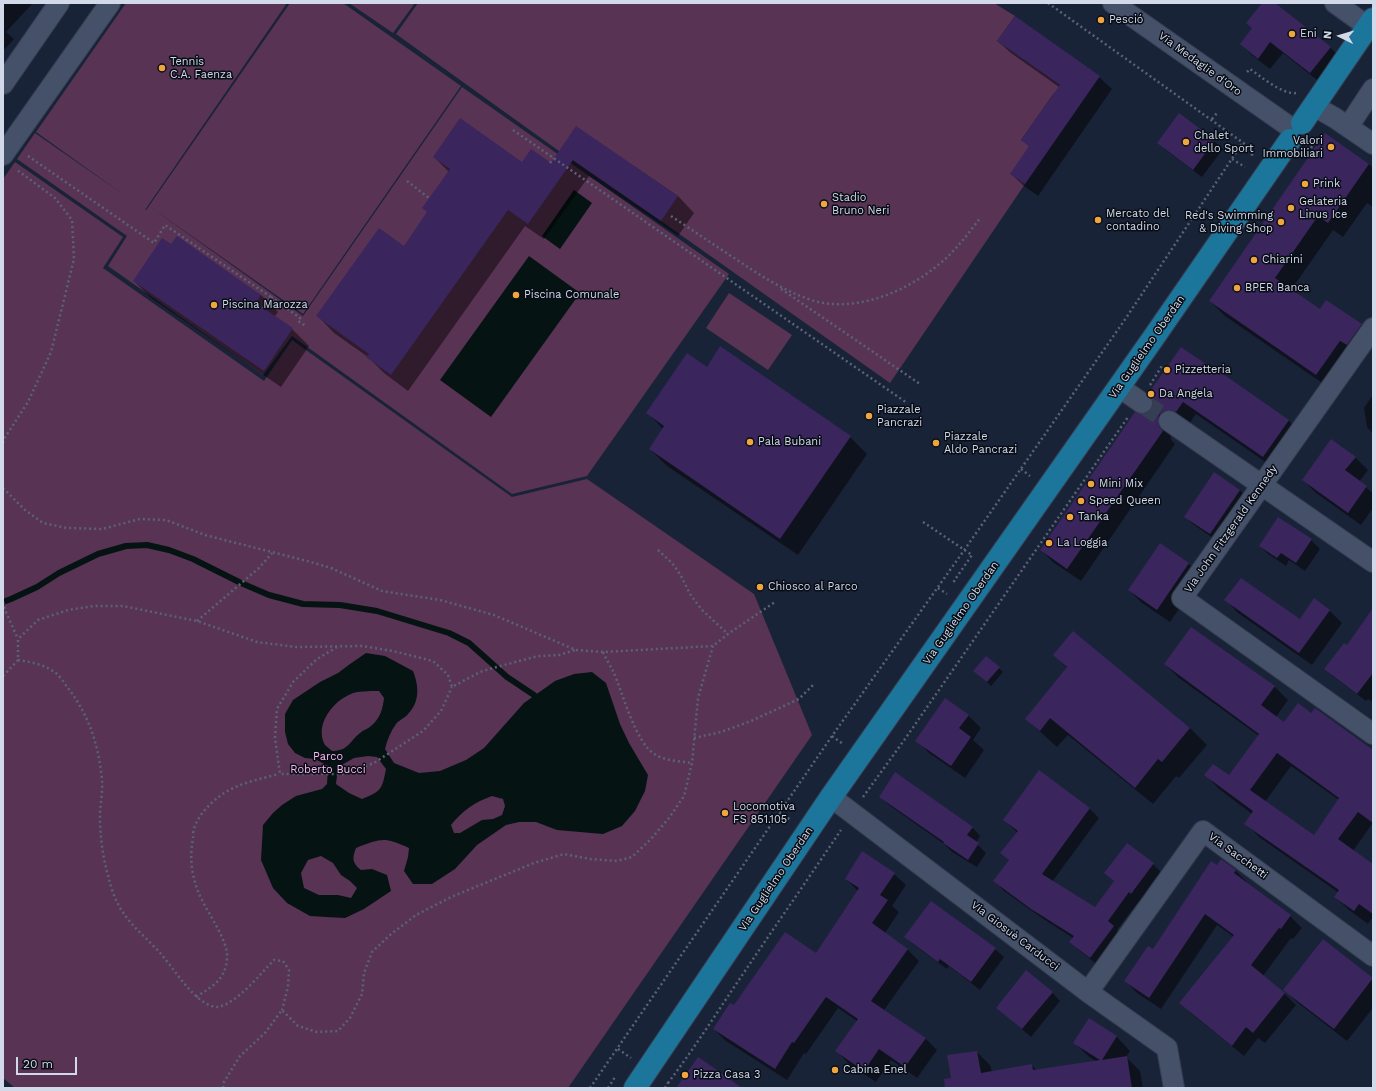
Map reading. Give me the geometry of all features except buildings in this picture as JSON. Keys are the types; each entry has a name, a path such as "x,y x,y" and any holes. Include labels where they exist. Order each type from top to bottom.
{"main road":[{"name":"Via Guglielmo Oberdan","path":"635,1088 831,797 1119,387 1298,117 1370,22"}],"street":[{"path":"3,84 59,3"},
{"path":"7,149 110,3"},
{"name":"Via Medaglie d'Oro","path":"1113,3 1298,117 1336,118 1373,144"},
{"path":"1335,3 1370,22"},
{"path":"1348,127 1373,89"},
{"name":"Via John Fitzgerald Kennedy","path":"1373,328 1182,598 1373,734"},
{"path":"1119,387 1140,402"},
{"path":"1169,421 1373,562"},
{"name":"Via Giosuè Carducci","path":"831,797 1088,992 1167,1048 1174,1088"},
{"name":"Via Sacchetti","path":"1088,992 1203,831 1373,956"}],"path":[{"path":"1048,3 1243,142 1252,151 1252,158"},
{"path":"1250,69 1284,91 1293,93 1298,117"},
{"path":"1212,120 1217,113"},
{"path":"513,130 907,403"},
{"path":"590,1088 832,736 938,588 1126,318 1243,142"},
{"path":"7,149 154,243 165,225 271,297 300,318 298,321 306,326"},
{"path":"550,163 554,158"},
{"path":"1232,159 1246,168 1249,163"},
{"path":"3,443 4,439 28,402 51,352 74,259 72,220 55,198 16,169"},
{"path":"406,181 429,198"},
{"path":"671,216 776,285 920,384"},
{"path":"776,285 813,300 843,304 875,300 904,287 934,269 961,244 980,218"},
{"path":"263,308 271,297"},
{"path":"860,802 1140,402 1164,364"},
{"path":"1021,469 1032,476"},
{"path":"3,488 25,510 43,523 67,528 102,529 140,519 166,520 206,535 331,568 382,590 440,600 494,615 576,650 603,652 713,646"},
{"path":"923,522 972,555 954,581"},
{"path":"658,550 672,563 680,574 690,594 702,610 728,634"},
{"path":"197,621 259,568 272,553"},
{"path":"938,588 949,595"},
{"path":"3,602 18,639 18,660 3,676"},
{"path":"282,1010 298,1026 317,1032 338,1031 350,1018 362,994 364,973 372,952 390,935 416,915 451,897 534,863 564,854 590,859 617,861 632,857 664,824 684,796 692,763 698,698 713,646 775,602"},
{"path":"18,639 38,620 68,610 94,606 123,606 197,621 257,642 296,647 362,646 393,651 433,661 448,675 452,687"},
{"path":"280,774 274,738 277,709 293,682 317,660 338,647"},
{"path":"196,997 216,984 224,973 227,957 222,938 200,897 192,870 190,852 195,826 206,810 220,795 245,783 280,774 344,774 374,763 392,749 422,731 441,711 452,687 480,672 499,666 538,656 559,655 576,650"},
{"path":"603,652 613,672 632,721 643,742 655,755 670,760 692,763"},
{"path":"18,660 36,663 57,674 75,697 91,726 99,757 102,782 100,816 102,850 109,880 118,904 131,924 153,945 180,980 196,997 206,1004 216,1007 224,1005 244,992 274,960 283,961 289,970 288,987 282,1010 266,1033 240,1056 224,1082 223,1088"},
{"path":"694,738 721,732 751,721 799,699 814,684"},
{"path":"832,736 845,745"},
{"path":"779,813 792,821"},
{"path":"668,1083 693,1050 841,829"},
{"path":"618,1049 630,1057"}],"green space":[{"name":"Piscina Comunale","path":"126,3 287,3 145,210 149,206 303,316 462,87 729,274 587,476 512,494 292,336 263,375 108,266 127,236 17,159 35,133 124,195 36,132"},
{"path":"290,3 343,3 461,86 303,314 149,206"},
{"path":"349,3 415,3 393,33"},
{"name":"Stadio Bruno Neri","path":"418,3 994,3 1015,16 997,41 1064,88 1058,96 1054,93 1021,140 1044,156 890,383 661,221 559,151 396,34"},
{"name":"Parco Roberto Bucci","path":"15,162 123,237 103,268 264,381 292,340 512,497 587,479 754,594 812,735 568,1088 15,1088 3,1078 3,179"},
{"path":"729,293 792,335 768,370 706,328"}],"shaded area":[{"path":"574,190 592,203 560,249 542,236"},
{"path":"529,256 580,293 491,417 440,380"},
{"path":"366,653 385,656 413,671 417,688 415,704 407,715 394,727 385,749 394,763 419,773 440,771 466,760 484,748 524,703 555,681 574,674 592,672 606,683 620,724 629,743 648,775 645,791 635,811 622,826 603,834 557,830 536,822 519,822 506,825 477,845 455,869 432,884 413,884 404,871 409,848 394,842 383,840 356,848 353,858 354,863 361,870 372,869 387,875 391,891 364,909 345,918 310,916 287,903 273,888 261,860 263,825 282,805 296,796 322,789 327,784 328,766 315,759 305,758 295,753 288,744 285,732 285,714 293,700 320,682 338,673","holes":["379,691 384,698 379,717 370,727 356,736 345,748 332,751 325,745 322,737 322,730 327,715 344,697 355,692","368,756 377,757 386,769 380,788 374,794 362,799 349,793 336,784 338,767 354,758","492,796 503,799 505,806 502,815 493,819 482,820 460,833 454,833 451,825 455,820 474,804","321,856 333,863 341,875 357,888 351,898 338,895 319,895 304,888 301,873 308,860"]}],"waterway":[{"path":"3,602 37,587 59,573 98,554 126,546 147,545 169,550 193,559 269,595 303,604 340,605 377,611 449,633 469,643 507,677 534,695"}],"tunnel":[{"path":"1142,403 1169,421"}],"place":[{"name":"Pesció","path":"1101,20"},
{"name":"Eni","path":"1292,34"},
{"name":"Tennis C.A. Faenza","path":"162,68"},
{"name":"Chalet dello Sport","path":"1186,142"},
{"name":"Valori Immobiliari","path":"1331,147"},
{"name":"Prink","path":"1305,184"},
{"name":"Stadio Bruno Neri","path":"824,204"},
{"name":"Gelateria Linus Ice","path":"1291,208"},
{"name":"Mercato del contadino","path":"1098,220"},
{"name":"Red's Swimming & Diving Shop","path":"1281,222"},
{"name":"Chiarini","path":"1254,260"},
{"name":"BPER Banca","path":"1237,288"},
{"name":"Piscina Comunale","path":"516,295"},
{"name":"Piscina Marozza","path":"214,305"},
{"name":"Pizzetteria","path":"1167,370"},
{"name":"Da Angela","path":"1151,394"},
{"name":"Piazzale Pancrazi","path":"869,416"},
{"name":"Pala Bubani","path":"750,442"},
{"name":"Piazzale Aldo Pancrazi","path":"936,443"},
{"name":"Mini Mix","path":"1091,484"},
{"name":"Speed Queen","path":"1081,501"},
{"name":"Tanka","path":"1070,517"},
{"name":"La Loggia","path":"1049,543"},
{"name":"Chiosco al Parco","path":"760,587"},
{"name":"Locomotiva FS 851.105","path":"725,813"},
{"name":"Cabina Enel","path":"835,1070"},
{"name":"Pizza Casa 3","path":"685,1075"}]}
